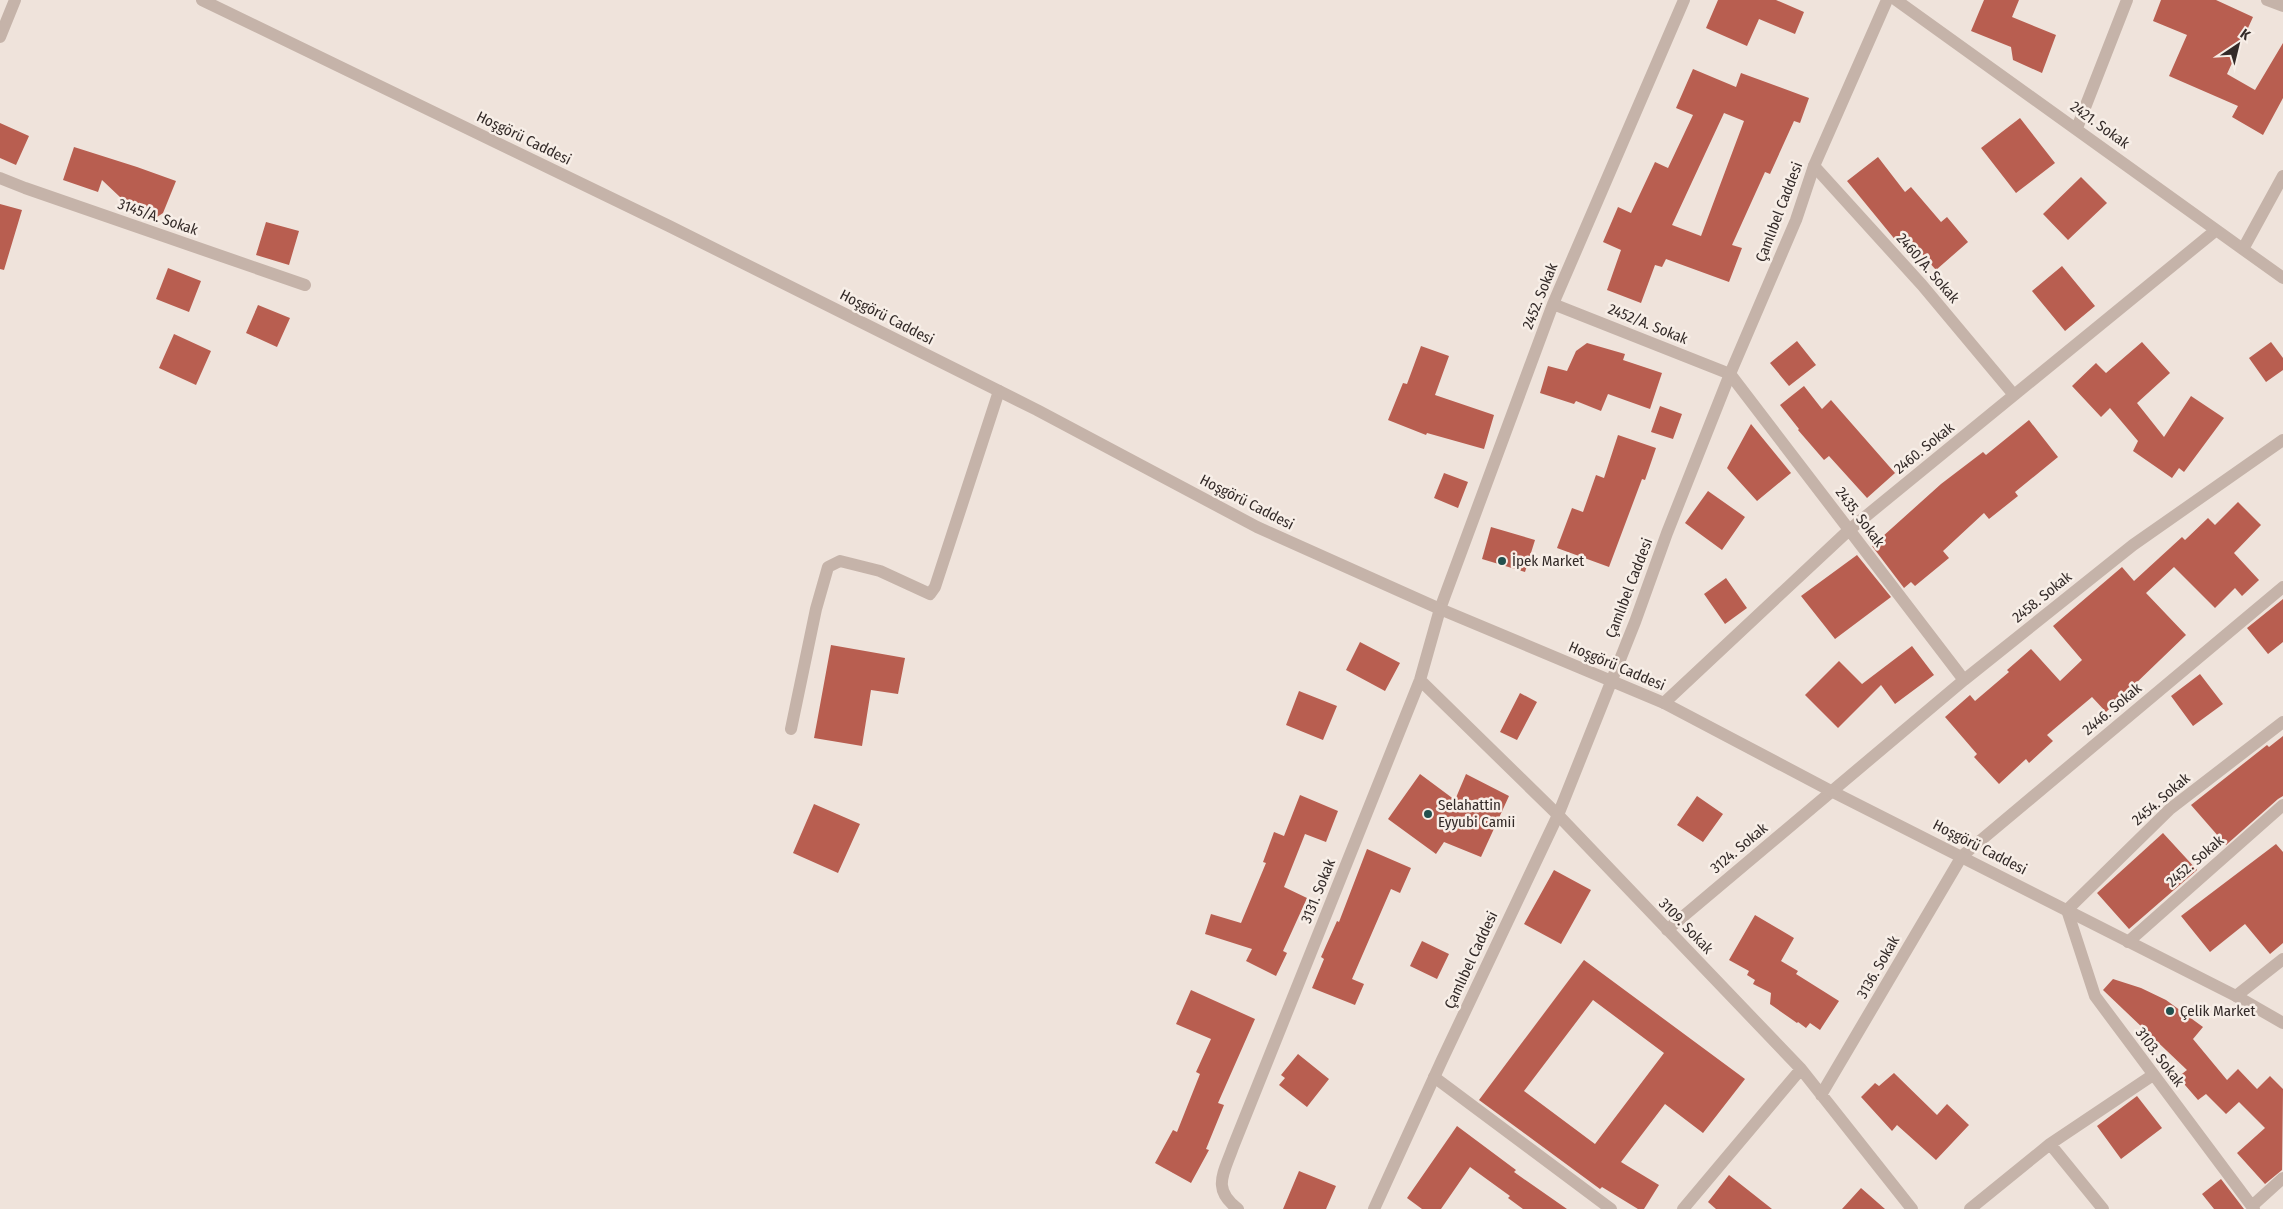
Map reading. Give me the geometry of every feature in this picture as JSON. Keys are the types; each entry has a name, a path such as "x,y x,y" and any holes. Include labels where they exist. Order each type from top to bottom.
{"street":[{"path":"0,38 15,0"},
{"name":"Hoşgörü Caddesi","path":"202,0 669,226 1000,391 1257,527 1440,609 1664,703 1831,791 2236,996 2283,1023"},
{"name":"2452. Sokak","path":"1440,609 1553,304 1684,0"},
{"name":"Çamlıbel Caddesi","path":"1374,1209 1434,1077 1558,816 1610,680 1636,622 1667,534 1730,374 1796,220 1814,166 1887,0"},
{"name":"2421. Sokak","path":"1896,0 2078,128 2215,231 2283,278"},
{"path":"2078,128 2127,0"},
{"path":"2267,0 2283,6"},
{"name":"2460/A. Sokak","path":"1814,166 1922,285 2014,395"},
{"path":"2243,249 2283,176"},
{"name":"3145/A. Sokak","path":"0,178 305,285"},
{"name":"2460. Sokak","path":"1664,703 1849,530 2215,231"},
{"name":"2452/A. Sokak","path":"1553,304 1730,374"},
{"name":"2435. Sokak","path":"1730,374 1964,680"},
{"path":"791,729 816,609 828,567 840,561 880,571 930,594 935,587 1000,391"},
{"name":"2458. Sokak","path":"1831,791 1964,680 2133,545 2283,440"},
{"name":"2446. Sokak","path":"1962,856 2283,588"},
{"name":"3131. Sokak","path":"1238,1209 1223,1194 1220,1182 1420,680 1440,609"},
{"name":"3109. Sokak","path":"1420,680 1558,816 1801,1070 1909,1208"},
{"name":"2454. Sokak","path":"2067,910 2170,809 2283,722"},
{"name":"3124. Sokak","path":"1667,930 1831,791"},
{"name":"2452. Sokak","path":"2128,942 2283,806"},
{"name":"3136. Sokak","path":"1821,1095 1962,856"},
{"name":"3103. Sokak","path":"2067,910 2095,996 2253,1208"},
{"path":"2236,996 2283,959"},
{"path":"1683,1209 1801,1070"},
{"path":"1970,1209 2050,1144 2154,1075"},
{"path":"1434,1077 1611,1209"},
{"path":"2050,1144 2102,1209"},
{"path":"2253,1208 2283,1178"}],"building":[{"path":"1718,0 1776,0 1804,12 1795,34 1759,19 1747,46 1706,28"},
{"path":"1984,0 2019,0 2012,17 2056,35 2042,73 2013,60 2011,47 1971,31"},
{"path":"2161,0 2216,0 2253,17 2227,74 2255,90 2283,43 2283,98 2263,135 2232,117 2238,106 2169,76 2187,35 2153,21"},
{"path":"1693,69 1736,87 1741,73 1809,98 1800,123 1794,121 1770,174 1765,172 1732,245 1742,248 1729,282 1666,259 1662,267 1655,265 1641,303 1607,290 1621,250 1603,242 1618,207 1631,213 1655,162 1668,168 1693,115 1676,108","holes":["1724,113 1744,121 1701,236 1672,225"]},
{"path":"2020,118 2055,163 2016,193 1981,148"},
{"path":"0,123 29,136 16,165 0,158"},
{"path":"74,147 176,181 163,213 154,219 139,215 102,180 98,192 63,180"},
{"path":"1878,157 1905,192 1911,187 1941,222 1947,217 1968,242 1936,270 1905,235 1897,242 1847,181"},
{"path":"2081,177 2107,203 2068,240 2043,214"},
{"path":"0,204 22,210 4,270 0,269"},
{"path":"266,222 299,231 289,265 256,255"},
{"path":"2062,266 2095,306 2065,331 2032,291"},
{"path":"168,268 201,281 189,312 156,299"},
{"path":"258,305 290,318 277,347 246,333"},
{"path":"174,334 211,351 196,385 159,368"},
{"path":"1797,341 1816,365 1789,386 1770,363"},
{"path":"2142,342 2170,373 2137,403 2164,437 2191,396 2224,418 2184,472 2179,468 2172,478 2133,451 2138,441 2110,408 2101,417 2072,386 2096,363 2106,373"},
{"path":"2271,342 2283,358 2283,370 2266,382 2249,358"},
{"path":"1587,343 1625,354 1623,360 1662,373 1650,409 1608,394 1601,411 1576,401 1574,404 1540,393 1548,366 1567,371 1576,351"},
{"path":"1421,346 1449,356 1435,395 1494,415 1484,449 1427,433 1426,435 1388,420 1403,383 1407,384"},
{"path":"1804,386 1822,409 1831,400 1895,473 1867,498 1829,456 1824,460 1798,430 1780,405"},
{"path":"1660,406 1682,414 1673,439 1651,432"},
{"path":"2029,420 2058,457 2015,492 2018,496 1989,519 1984,513 1943,551 1949,558 1915,586 1911,582 1904,588 1872,546 1941,484 1983,452 1986,455"},
{"path":"1751,424 1791,473 1757,501 1727,468"},
{"path":"1618,435 1656,448 1645,480 1642,479 1609,567 1557,548 1572,508 1583,512 1596,475 1604,478"},
{"path":"1444,473 1468,482 1458,508 1434,498"},
{"path":"1708,491 1745,517 1722,550 1685,523"},
{"path":"2238,502 2261,525 2234,553 2259,580 2242,596 2235,588 2215,608 2174,567 2146,593 2186,635 2106,712 2092,697 2047,735 2053,741 2029,763 2026,759 1999,784 1974,757 1977,754 1945,717 1970,695 1975,701 2009,672 2007,670 2031,649 2060,681 2082,660 2053,626 2122,567 2134,581 2182,537 2185,540 2208,518 2215,525"},
{"path":"1491,527 1535,540 1525,572 1482,559"},
{"path":"1857,555 1891,597 1835,639 1801,596"},
{"path":"1726,578 1747,608 1725,624 1704,594"},
{"path":"2283,599 2283,642 2268,654 2247,628"},
{"path":"1360,642 1400,663 1385,691 1346,670"},
{"path":"831,645 905,658 898,694 871,690 862,746 814,738"},
{"path":"1912,646 1934,675 1895,704 1881,685 1838,728 1805,695 1839,661 1862,684"},
{"path":"2200,674 2223,704 2193,726 2171,696"},
{"path":"1299,691 1337,706 1323,740 1286,725"},
{"path":"1520,693 1537,702 1517,740 1500,732"},
{"path":"2283,736 2283,796 2226,845 2191,805 2267,745 2269,747"},
{"path":"1420,774 1455,800 1466,774 1509,796 1481,857 1444,842 1436,854 1388,819"},
{"path":"1300,795 1338,811 1326,842 1305,834 1284,887 1307,898 1283,951 1287,953 1276,976 1246,961 1252,949 1205,934 1211,914 1241,923 1266,863 1263,862 1274,832 1284,836"},
{"path":"1697,796 1723,814 1703,842 1677,825"},
{"path":"814,804 860,824 838,873 793,853"},
{"path":"2163,833 2197,870 2129,929 2097,893"},
{"path":"2276,844 2283,852 2283,943 2270,954 2245,924 2210,952 2181,916"},
{"path":"1367,849 1411,868 1400,893 1391,889 1352,979 1364,984 1355,1005 1312,988 1324,959 1321,957 1337,921 1339,922"},
{"path":"1554,870 1591,890 1561,944 1524,924"},
{"path":"1755,915 1794,938 1781,961 1798,971 1796,974 1839,1001 1820,1030 1810,1023 1806,1028 1770,1004 1771,993 1753,984 1755,980 1747,975 1749,971 1729,960"},
{"path":"1422,941 1449,954 1437,979 1410,966"},
{"path":"1584,960 1745,1079 1703,1133 1665,1104 1621,1162 1659,1185 1644,1209 1638,1209 1602,1187 1600,1189 1479,1100","holes":["1593,1000 1664,1053 1595,1144 1524,1091"]},
{"path":"2113,979 2141,988 2166,1000 2203,1027 2193,1039 2227,1080 2238,1069 2257,1089 2270,1076 2283,1089 2282,1170 2265,1184 2237,1153 2265,1128 2239,1102 2226,1114 2206,1094 2198,1100 2178,1077 2187,1070 2103,990"},
{"path":"1191,990 1255,1019 1218,1103 1224,1105 1206,1149 1209,1150 1191,1183 1155,1163 1173,1130 1177,1132 1200,1074 1196,1072 1211,1039 1176,1024"},
{"path":"1298,1054 1329,1079 1307,1107 1279,1085 1285,1078 1281,1075"},
{"path":"1894,1073 1937,1115 1947,1104 1969,1125 1936,1160 1897,1125 1892,1131 1861,1097 1875,1083 1879,1086"},
{"path":"2137,1096 2162,1128 2121,1159 2097,1126"},
{"path":"1457,1126 1516,1170 1514,1172 1567,1209 1523,1209 1508,1198 1510,1196 1470,1167 1441,1209 1422,1209 1407,1198"},
{"path":"1299,1171 1336,1186 1326,1209 1283,1209"},
{"path":"1729,1175 1772,1209 1716,1209 1708,1202"},
{"path":"2221,1179 2244,1209 2214,1209 2202,1194"},
{"path":"1861,1188 1885,1209 1842,1209"}],"place":[{"name":"İpek Market","path":"1502,561"},
{"name":"Selahattin Eyyubi Camii","path":"1428,814"},
{"name":"Çelik Market","path":"2170,1011"}]}
